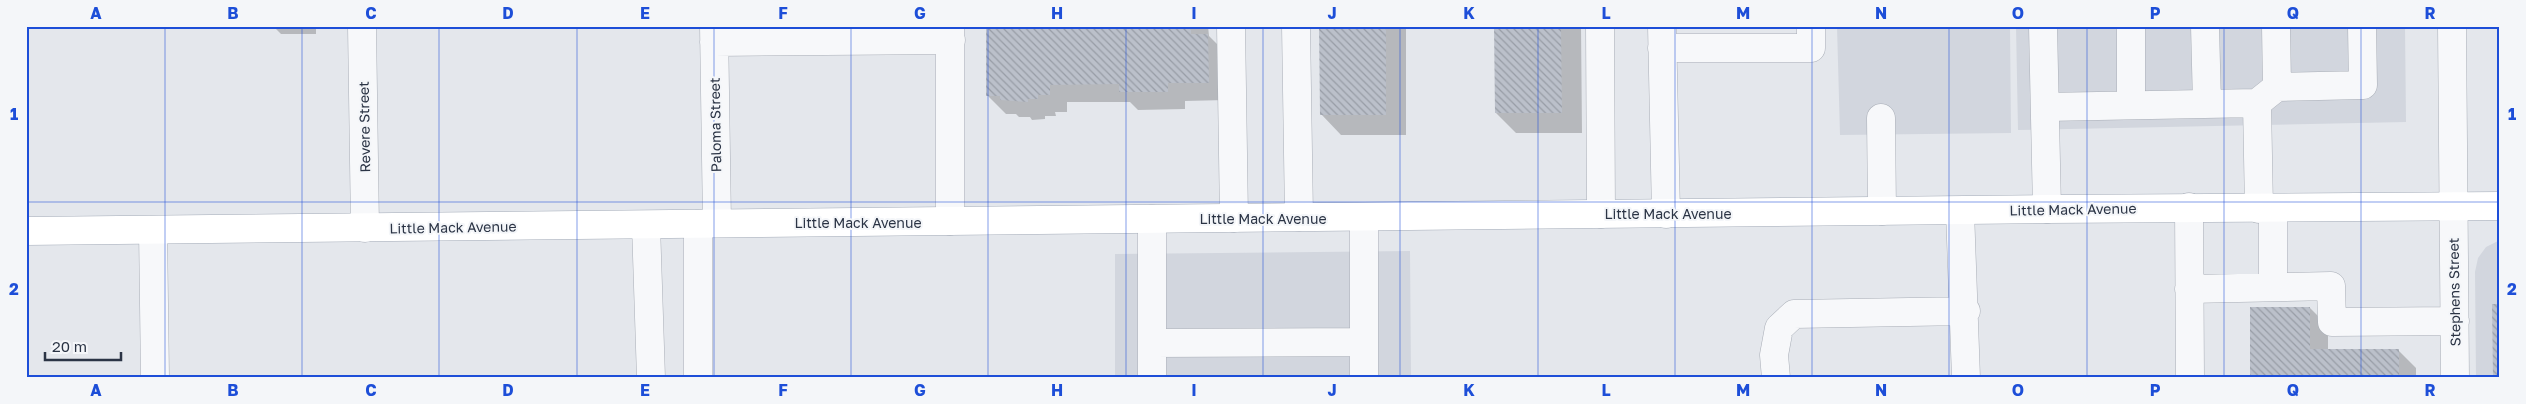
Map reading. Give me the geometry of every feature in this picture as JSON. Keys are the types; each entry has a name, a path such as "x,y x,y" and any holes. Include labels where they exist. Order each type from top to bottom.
{"main road":[{"name":"Little Mack Avenue","path":"26,231 2189,207 2266,209 2500,206"}],"street":[{"name":"Revere Street","path":"362,26 365,228"},
{"path":"1230,26 1234,218"},
{"path":"1296,26 1299,217"},
{"path":"1600,26 1601,214"},
{"path":"1666,214 1662,37 1811,48 1811,26"},
{"path":"2044,26 2047,209"},
{"path":"2131,26 2132,105"},
{"path":"2205,26 2207,104"},
{"path":"2273,287 2266,209 2267,95 2276,26"},
{"path":"2045,107 2207,104 2267,95 2363,85 2362,26"},
{"name":"Stephens Street","path":"2452,26 2455,378"},
{"path":"714,34 951,33 950,222"},
{"name":"Paloma Street","path":"698,378 708,224 714,34"},
{"path":"1880,118 1882,211"},
{"path":"2189,207 2190,378"},
{"path":"1960,211 1966,311 1966,378"},
{"path":"1364,217 1364,378"},
{"path":"1152,219 1152,378"},
{"path":"646,225 651,378"},
{"path":"153,230 155,378"},
{"path":"2189,289 2331,286 2332,322 2455,321"},
{"path":"1776,378 1774,355 1779,328 1794,314 1966,311"},
{"path":"1152,343 1364,342"}],"shaded area":[{"path":"1837,26 2010,26 2011,133 1840,135"},
{"path":"2016,26 2405,26 2406,122 2018,130"},
{"path":"2500,240 2500,378 2476,378 2475,272 2478,258 2486,247"},
{"path":"1410,251 1411,378 1115,378 1115,254"}],"building":[{"path":"986,26 1191,26 1191,34 1208,34 1209,83 1168,83 1168,92 1119,92 1119,84 1050,85 1050,95 1038,95 1038,99 1028,99 1028,102 1000,100 1000,96 986,96"},
{"path":"1319,26 1386,26 1386,115 1320,115"},
{"path":"1494,26 1561,26 1562,113 1495,113"},
{"path":"2492,304 2500,304 2500,378 2493,378"},
{"path":"2250,307 2310,307 2310,349 2399,349 2399,378 2250,378"}]}
